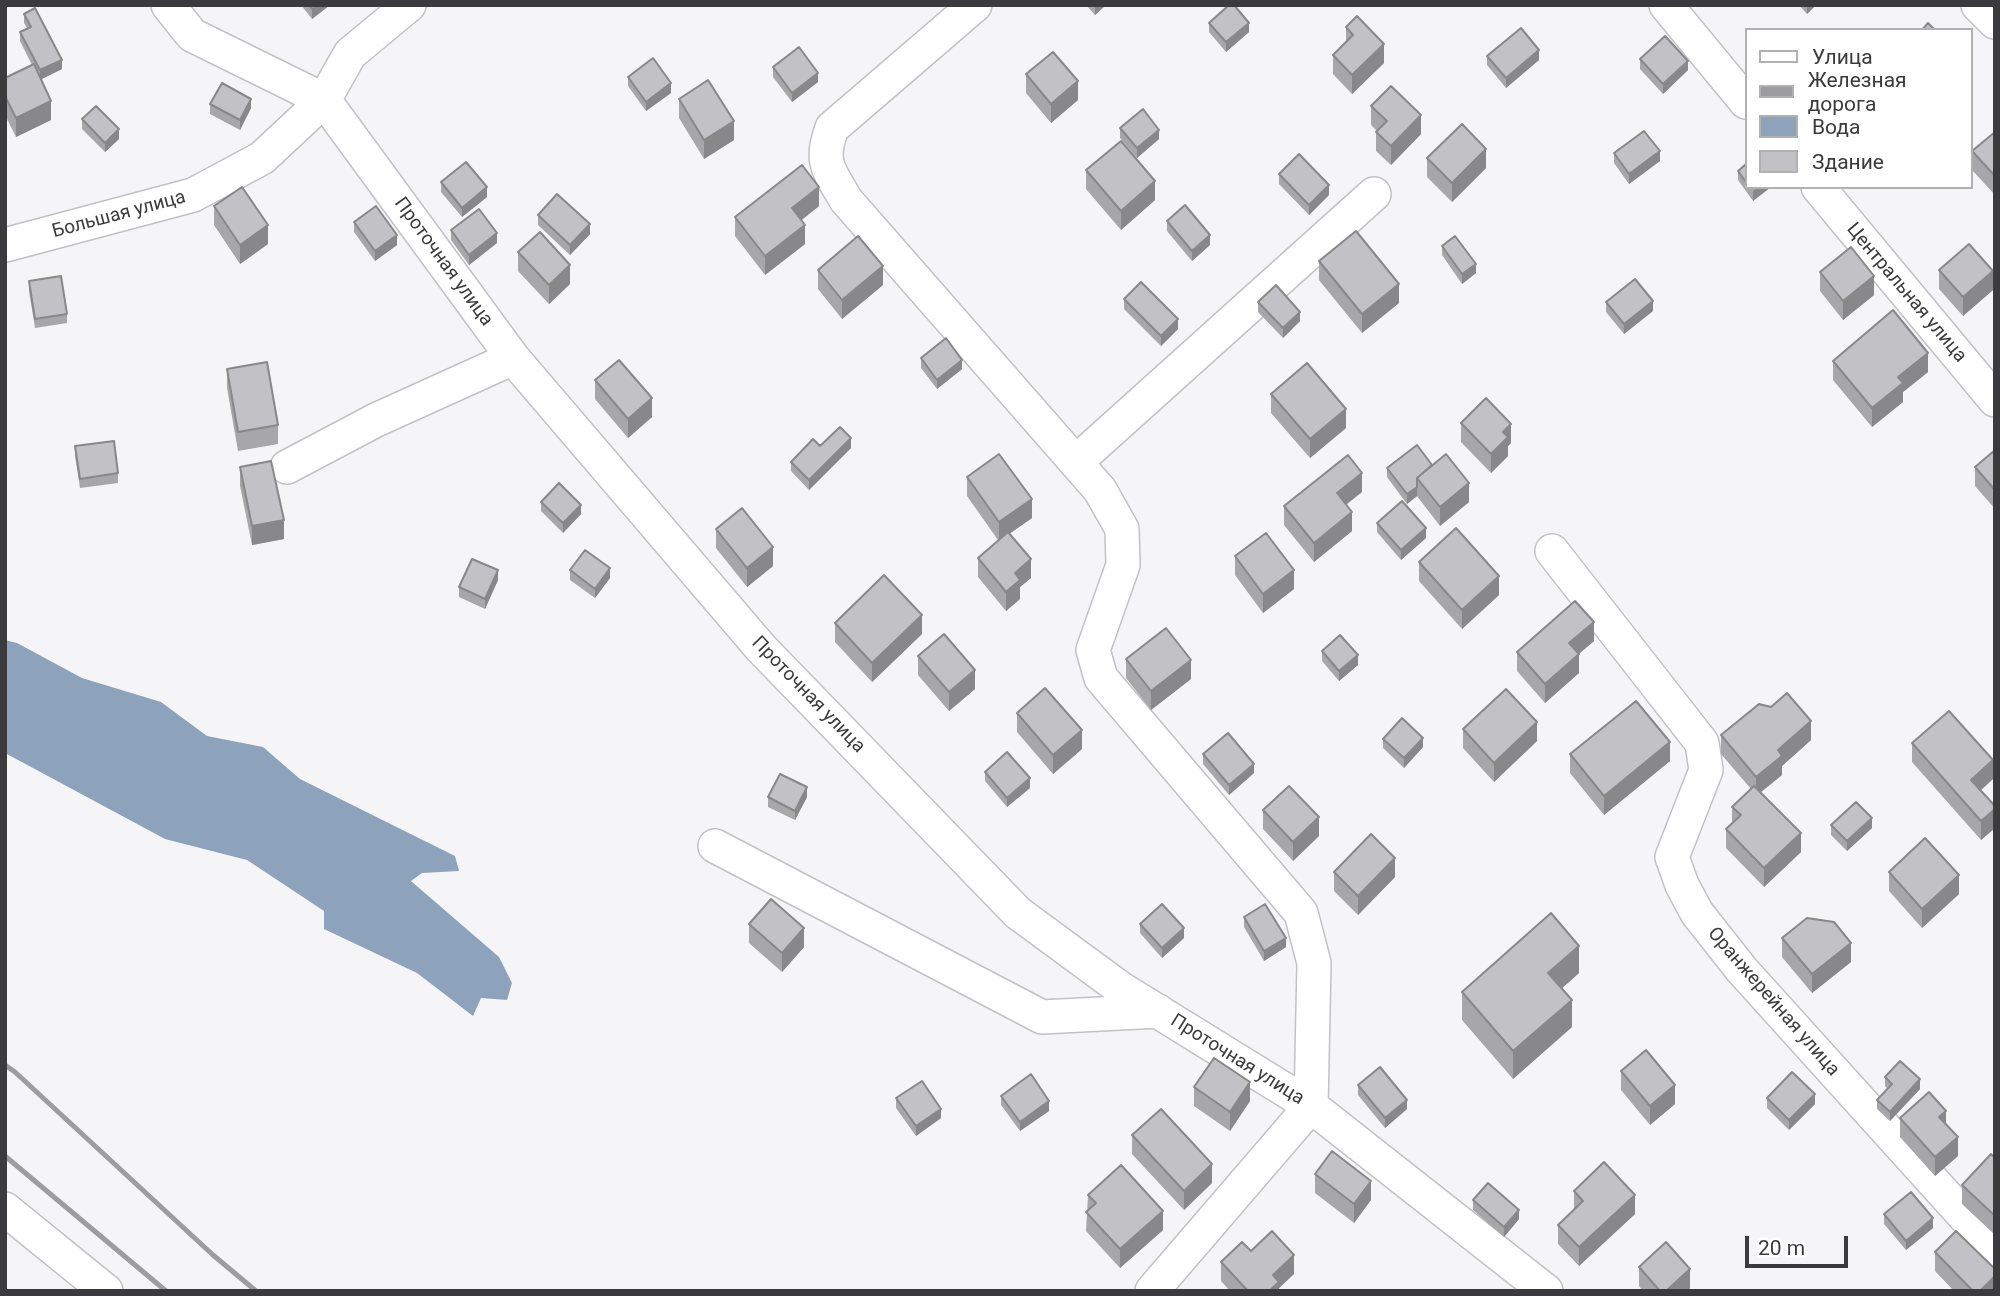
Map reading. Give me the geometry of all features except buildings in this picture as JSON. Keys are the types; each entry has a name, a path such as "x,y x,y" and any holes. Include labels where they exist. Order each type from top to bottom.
{"street":[{"name":"Проточная улица","path":"168,5 192,35 324,100 513,358 761,648 1018,913 1120,988 1311,1106 1546,1291"},
{"name":"Большая улица","path":"5,244 193,195 262,158 324,100 350,54 409,5"},
{"path":"975,5 832,128 825,147 828,169 846,200 1100,490 1122,529 1123,565 1093,650 1101,678 1301,914 1314,963 1311,1106 1152,1291"},
{"path":"1666,5 1744,100"},
{"path":"1978,5 1995,22"},
{"name":"Центральная улица","path":"1820,189 1995,400"},
{"path":"1076,462 1374,194"},
{"path":"287,467 376,420 513,358"},
{"name":"Оранжерейная улица","path":"1552,551 1702,743 1706,770 1672,857 1682,886 1697,913 1742,970 1995,1250"},
{"path":"715,846 1042,1017 1158,1011"},
{"path":"5,1209 106,1291"}],"water":[{"path":"5,640 17,643 82,678 161,702 207,736 263,747 300,779 455,856 459,871 422,873 411,881 499,957 512,983 507,1000 481,998 473,1016 417,973 324,929 324,911 247,860 165,839 5,753"}],"railway":[{"path":"5,1065 256,1291"},
{"path":"5,1156 166,1291"}]}
